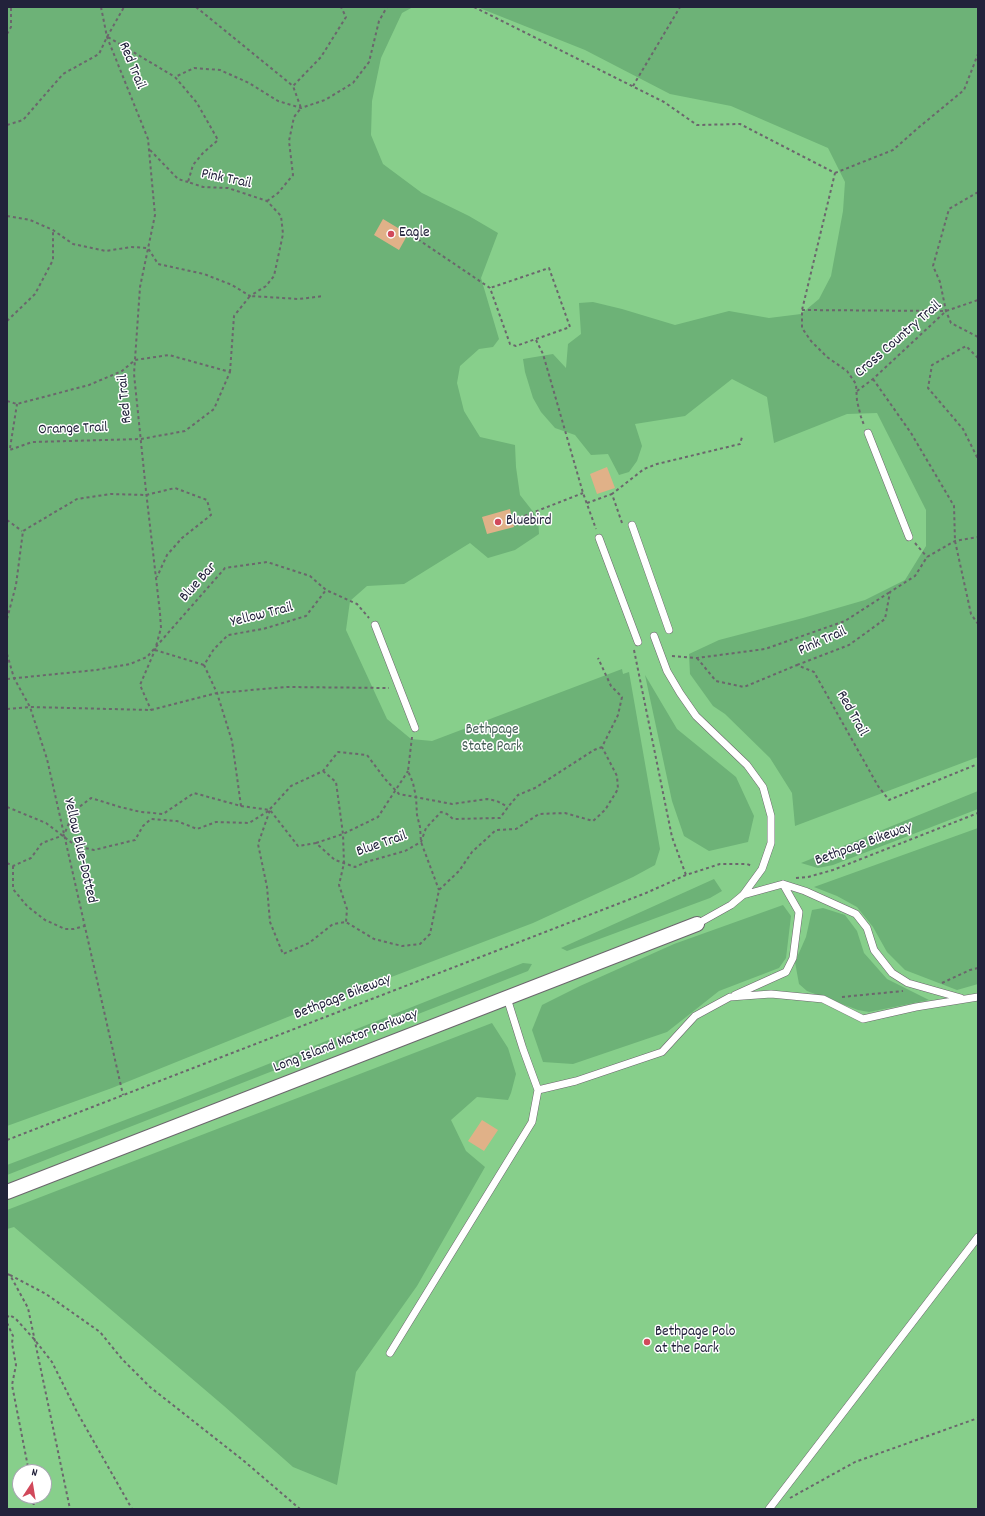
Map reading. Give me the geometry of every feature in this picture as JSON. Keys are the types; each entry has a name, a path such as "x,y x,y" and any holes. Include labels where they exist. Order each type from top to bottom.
{"street":[{"name":"Long Island Motor Parkway","path":"7,1192 697,924"}],"lane":[{"path":"868,434 909,537"},
{"path":"632,525 669,630"},
{"path":"600,538 635,643"},
{"path":"374,625 414,731"},
{"path":"654,636 667,671 696,716 747,765 763,788 771,816 771,843 762,869 743,895 731,905 697,924"},
{"path":"743,895 783,884 804,891 856,914 867,928 874,950 892,973 908,983 963,999"},
{"path":"538,1090 576,1081 626,1066 662,1052 695,1016 730,997 786,972 793,958 799,912 783,884"},
{"path":"730,997 770,994 823,998 863,1019 978,997"},
{"path":"390,1353 532,1122 538,1090 507,998"},
{"path":"769,1509 978,1237"}],"path":[{"path":"7,34 11,28 12,7"},
{"path":"7,125 23,120 63,74 99,54 107,36 100,7"},
{"name":"Red Trail","path":"124,7 107,36 148,139 155,215 140,287 134,374 160,628 155,650"},
{"path":"196,7 293,86 301,108"},
{"path":"293,86 321,57 346,17 341,7"},
{"path":"267,201 278,193 293,175 289,141 294,117 301,108 325,100 353,83 369,62 379,21 387,7"},
{"path":"474,7 664,102 697,125 740,124 835,173 893,150 964,90 978,54"},
{"path":"633,86 680,7"},
{"path":"107,36 175,77 194,68 220,70 249,83 278,101 301,108"},
{"name":"Pink Trail","path":"175,77 197,103 218,140 203,153 193,165 188,182 203,187 228,188 267,201 281,216 283,234 274,276 266,286 250,296 234,316 230,372"},
{"path":"149,149 178,179 188,182"},
{"path":"835,173 802,310 802,328 811,341 822,352 847,371 856,384 861,417 868,434"},
{"path":"978,192 949,209 933,266 940,282 946,311 951,323 978,337"},
{"path":"7,216 30,220 53,230 73,244 106,251 131,247 148,248 158,264 204,274 232,285 250,296 300,299 324,296"},
{"path":"7,321 35,294 50,267 53,260 53,230"},
{"path":"413,236 490,288 510,344 516,346 570,327 549,268 490,288"},
{"name":"Cross Country Trail","path":"857,391 873,379 946,311 978,300"},
{"path":"802,310 946,311"},
{"path":"536,340 543,354 583,492 600,538"},
{"path":"978,358 966,346 932,365 928,388 963,429 978,459"},
{"path":"7,401 17,404 89,385 122,371 135,360 169,355 230,372"},
{"name":"Orange Trail","path":"8,450 32,442 141,439 185,431 214,409 230,372"},
{"path":"873,379 911,433 954,506 955,541 971,614 978,624"},
{"path":"8,450 17,404"},
{"path":"587,503 612,494 644,469 656,464 740,444 742,437"},
{"path":"23,531 76,499 112,494 146,495 175,488 207,500 211,515 182,538 167,555 156,578"},
{"path":"519,518 583,492"},
{"path":"612,494 624,528"},
{"path":"7,521 23,531"},
{"path":"7,619 16,586 23,531"},
{"path":"909,537 927,557"},
{"path":"661,656 697,658 766,649 845,621 915,576 927,557 955,541 978,537"},
{"name":"Blue Bar","path":"155,650 225,568 267,562 310,576 326,590 357,604 374,625"},
{"name":"Yellow Trail","path":"204,665 214,649 228,635 263,629 306,616 326,590"},
{"name":"Pink Trail","path":"798,665 849,644 884,619 890,592"},
{"path":"635,643 672,837 686,875"},
{"path":"155,650 204,665 217,693 232,741 241,806"},
{"path":"7,679 96,670 130,664 147,657 155,650"},
{"path":"151,710 140,685 155,650"},
{"name":"Yellow Blue-Dotted","path":"7,654 14,678 30,707 47,760 84,926 74,929 65,929 45,920 27,906 13,889 13,866"},
{"path":"439,890 459,871 472,852 496,830 516,828 539,814 565,813 593,821 605,810 618,789 618,783 617,776 602,748 618,715 622,697 611,686 598,658"},
{"path":"697,658 716,681 744,687 798,665"},
{"name":"Red Trail","path":"798,665 814,672 878,786 889,800 978,764"},
{"path":"7,709 30,707 151,710 217,693 287,687 399,688"},
{"path":"7,863 13,866 31,858 42,843 64,835 74,811 91,798 141,812 163,814 194,793 241,806 270,810 298,846 316,844 343,834 378,817 394,790 408,771 414,731"},
{"name":"Blue Trail","path":"316,844 335,860 355,867 366,862 404,851 422,842 426,828 441,812 447,814 453,819 500,818 518,795 535,788 594,750 602,748"},
{"path":"7,807 46,823 64,835 76,846 94,850 135,840 143,826 151,819 177,821 197,829 216,822 249,823 270,810 291,786 323,772 338,752 367,755 394,790 399,794 452,804 487,798 497,800 508,807"},
{"path":"270,810 258,844 267,887 270,922 283,954 309,943 333,924 346,922 374,939 402,946 420,944 430,934 439,890 422,842 417,815 416,798 413,783 408,771"},
{"path":"323,772 336,782 343,834 344,863 339,885 346,909 346,922"},
{"name":"Bethpage Bikeway","path":"794,878 808,877 833,870 978,813"},
{"name":"Bethpage Bikeway","path":"7,1140 646,893 686,875 720,864 747,864 762,869"},
{"path":"84,926 123,1095"},
{"path":"929,989 970,970 978,968"},
{"path":"823,998 906,991"},
{"path":"8,1275 28,1308 70,1509"},
{"path":"8,1275 46,1294 100,1332 122,1359 150,1387 244,1461 300,1509"},
{"path":"7,1318 9,1315 15,1318 52,1362 77,1412 132,1509"},
{"path":"7,1323 13,1336 12,1343 16,1365 12,1385 27,1464"},
{"path":"790,1498 855,1462 978,1417"}],"green space":[{"name":"Bethpage State Park","path":"7,7 978,7 978,1509 7,1509"},
{"path":"7,7 413,7 402,13 381,58 372,101 371,135 383,164 422,193 469,216 498,233 481,278 499,339 493,347 479,349 460,366 457,383 464,411 480,437 515,445 520,495 538,518 539,534 515,550 488,558 470,543 404,584 367,586 350,601 346,630 387,719 411,739 432,741 622,669 623,674 629,672 660,849 655,865 633,877 533,923 310,1008 112,1088 7,1126"},
{"path":"477,7 978,7 978,757 795,826 792,793 770,758 725,714 713,706 690,674 689,654 719,640 865,600 905,580 926,546 926,510 877,413 847,414 774,443 767,397 732,379 685,416 635,424 642,446 637,461 629,472 619,475 608,454 591,455 575,435 555,428 541,412 533,398 525,372 523,359 553,354 566,368 568,344 581,334 579,303 593,302 675,325 729,311 769,318 801,314 819,299 831,276 843,211 845,182 828,148 731,106 670,94 585,50"},
{"path":"645,675 677,729 736,777 754,816 748,842 709,851 684,836 672,801"},
{"path":"978,791 978,809 833,865 818,868 801,863"},
{"path":"978,828 978,984 957,990 905,970 887,952 873,927 857,907 837,896 814,887"},
{"path":"714,879 722,891 710,898 567,951 561,948"},
{"path":"783,905 791,916 786,958 779,968 719,991 667,1032 573,1064 543,1062 532,1030 542,1005 580,986 674,944"},
{"path":"823,908 845,915 857,931 864,953 887,979 929,1000 869,1012 858,1010 807,991 799,984 795,962 806,937 812,910"},
{"path":"523,963 532,964 528,971 7,1175 7,1165 175,1101"},
{"path":"492,1023 508,1048 516,1074 511,1093 508,1100 477,1097 451,1120 466,1151 485,1167 417,1286 356,1372 337,1485 293,1467 224,1406 14,1227 7,1229 7,1210"}],"building":[{"name":"Eagle","path":"383,219 408,234 399,250 374,235"},
{"path":"607,467 615,488 597,494 590,474"},
{"name":"Bluebird","path":"510,509 514,527 487,534 482,517"},
{"path":"482,1120 498,1130 484,1151 468,1141"}],"place":[{"name":"Eagle","path":"391,234"},
{"name":"Bluebird","path":"498,522"},
{"name":"Bethpage Polo at the Park","path":"647,1342"}]}
